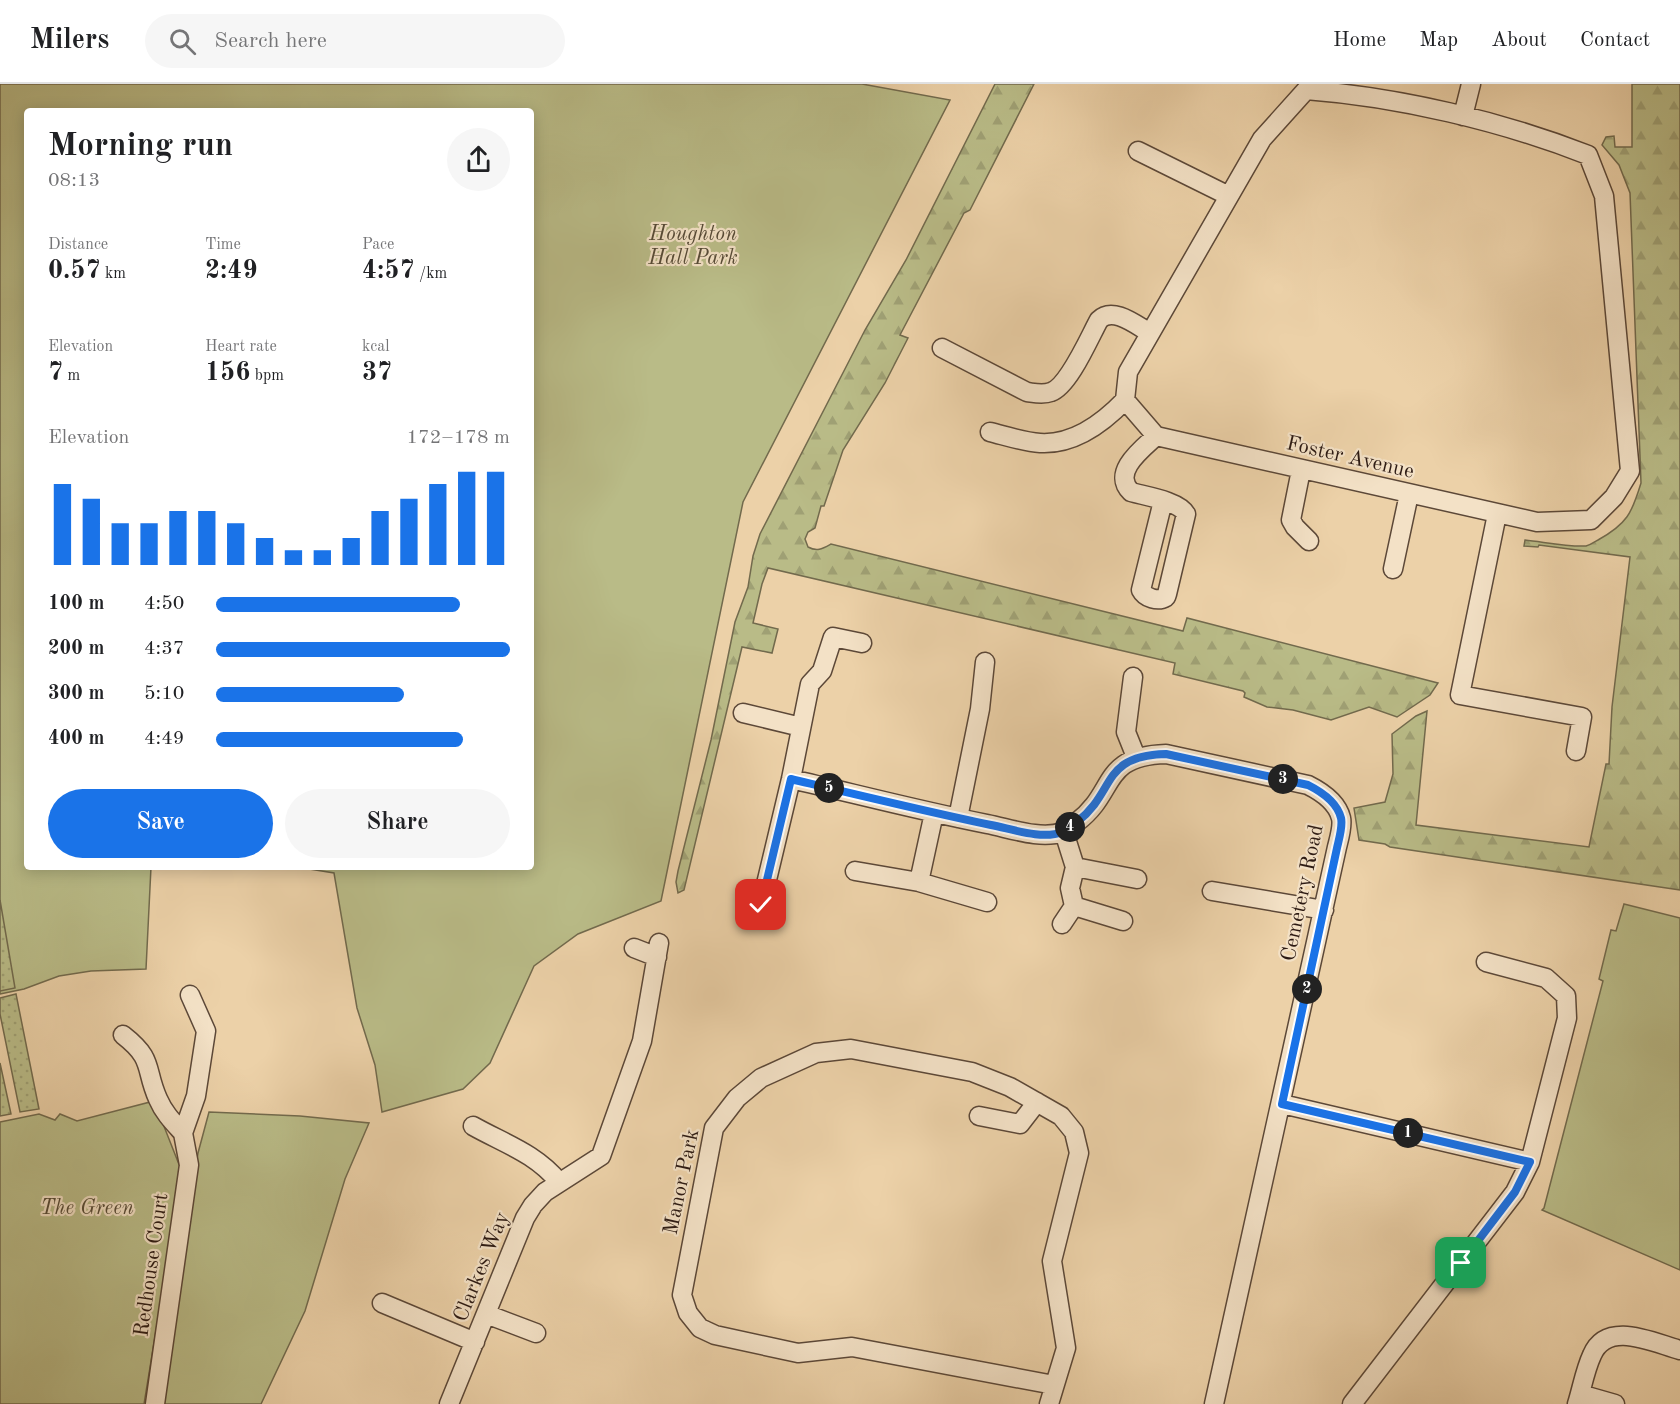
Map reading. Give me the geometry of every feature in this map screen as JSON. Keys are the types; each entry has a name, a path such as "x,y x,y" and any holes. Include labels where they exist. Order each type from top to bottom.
{"street":[{"path":"1463,116 1471,84"},
{"name":"Foster Avenue","path":"1125,400 1128,372 1150,333 1262,139 1304,87 1344,88 1463,116 1554,142 1588,155 1604,196 1630,471 1614,497 1591,520 1537,522 1156,436"},
{"path":"1138,151 1229,196"},
{"path":"942,348 1027,392 1042,394 1051,392 1062,385 1104,314 1112,314 1150,333"},
{"path":"990,432 1038,443 1054,443 1078,436 1093,428 1112,414 1125,400 1156,436 1128,464 1124,480 1125,486 1131,492 1163,501 1180,507 1186,514 1167,594 1166,597 1158,600 1145,595 1141,590 1163,501"},
{"path":"1301,470 1291,520 1309,541"},
{"path":"1393,568 1409,494"},
{"path":"1497,514 1460,696 1581,717 1576,751"},
{"path":"761,905 791,779 810,684 822,671 833,637 862,643"},
{"path":"958,818 980,709 985,662"},
{"path":"791,779 934,813 1034,833 1064,832 1094,806 1118,769 1136,757 1126,732 1133,677"},
{"path":"743,713 801,727"},
{"name":"Cemetery Road","path":"1136,757 1166,754 1308,785 1321,791 1332,801 1342,819 1282,1104 1214,1404"},
{"path":"919,882 934,813"},
{"path":"1062,924 1074,906 1070,888 1076,867 1064,832"},
{"path":"1076,867 1137,879"},
{"path":"855,870 919,882 987,902"},
{"path":"1212,891 1324,910"},
{"path":"1074,906 1123,921"},
{"name":"Clarkes Way","path":"449,1404 525,1218 544,1191 601,1156 642,1041 658,950 634,948"},
{"path":"1352,1404 1515,1192 1530,1162 1567,1018 1566,996 1546,978 1486,962"},
{"path":"123,1035 139,1047 147,1059 158,1098 167,1116 183,1133 192,1110 201,1070 206,1031 190,995"},
{"name":"Manor Park","path":"851,1049 972,1072 1010,1087 1061,1116 1074,1132 1079,1153 1052,1261 1066,1348 1054,1385 852,1347 798,1353 715,1335 700,1328 688,1313 682,1295 714,1128 737,1098 761,1078 816,1053 851,1049"},
{"path":"979,1116 1020,1124 1037,1102"},
{"path":"1282,1104 1530,1162"},
{"path":"473,1126 545,1166 559,1182"},
{"name":"Redhouse Court","path":"155,1404 189,1165 183,1133"},
{"path":"382,1303 475,1342"},
{"path":"486,1314 536,1333"},
{"path":"1615,1404 1579,1399 1592,1355 1597,1346 1614,1335 1626,1335 1680,1350"},
{"path":"1050,1404 1054,1385"}],"green space":[{"name":"Houghton Hall Park","path":"0,84 862,84 950,100 743,502 661,901 578,934 534,966 490,1063 463,1089 382,1112 375,1065 357,1008 334,873 316,870 534,870 534,108 24,108 24,870 151,870 146,969 91,971 59,976 24,989 0,994"},
{"path":"995,84 1034,84 970,210 964,213 900,335 908,338 885,383 843,450 815,528 808,532 805,539 808,547 819,549 831,544 1183,631 1187,618 1438,683 1430,695 1397,717 1369,707 1331,720 1293,710 1267,707 1244,697 1243,691 1173,674 1175,663 768,568 753,623 778,629 772,653 742,647 684,890 678,893 676,882 678,871 711,740 735,622 748,587 753,556 760,534 865,330 906,260"},
{"path":"1632,84 1680,84 1680,890 1390,847 1385,844 1359,840 1354,808 1385,802 1393,774 1392,734 1416,716 1427,711 1416,825 1589,847 1606,764 1609,764 1612,707 1630,557 1539,545 1538,547 1524,546 1525,540 1571,546 1591,544 1616,529 1627,517 1641,483 1630,193 1619,165 1602,145 1606,137 1614,136 1615,147 1632,147"},
{"path":"0,900 15,988 0,991"},
{"path":"1624,904 1680,918 1680,1270 1542,1210 1603,981 1599,979 1611,930 1616,931"},
{"path":"16,994 39,1109 20,1112 0,1014 0,998"},
{"path":"0,1063 11,1114 0,1116"},
{"name":"The Green","path":"154,1101 182,1172 144,1404 0,1404 0,1122 39,1114 55,1120 60,1114 77,1121"},
{"path":"209,1112 300,1116 369,1123 345,1179 305,1311 261,1404 160,1404 198,1153"}],"route":[{"path":"761,905 791,779 958,818 1049,834 1064,832 1083,817 1094,806 1118,769 1136,757 1166,754 1308,785 1321,791 1332,801 1342,819 1282,1104 1530,1162 1515,1192 1461,1263"}]}
